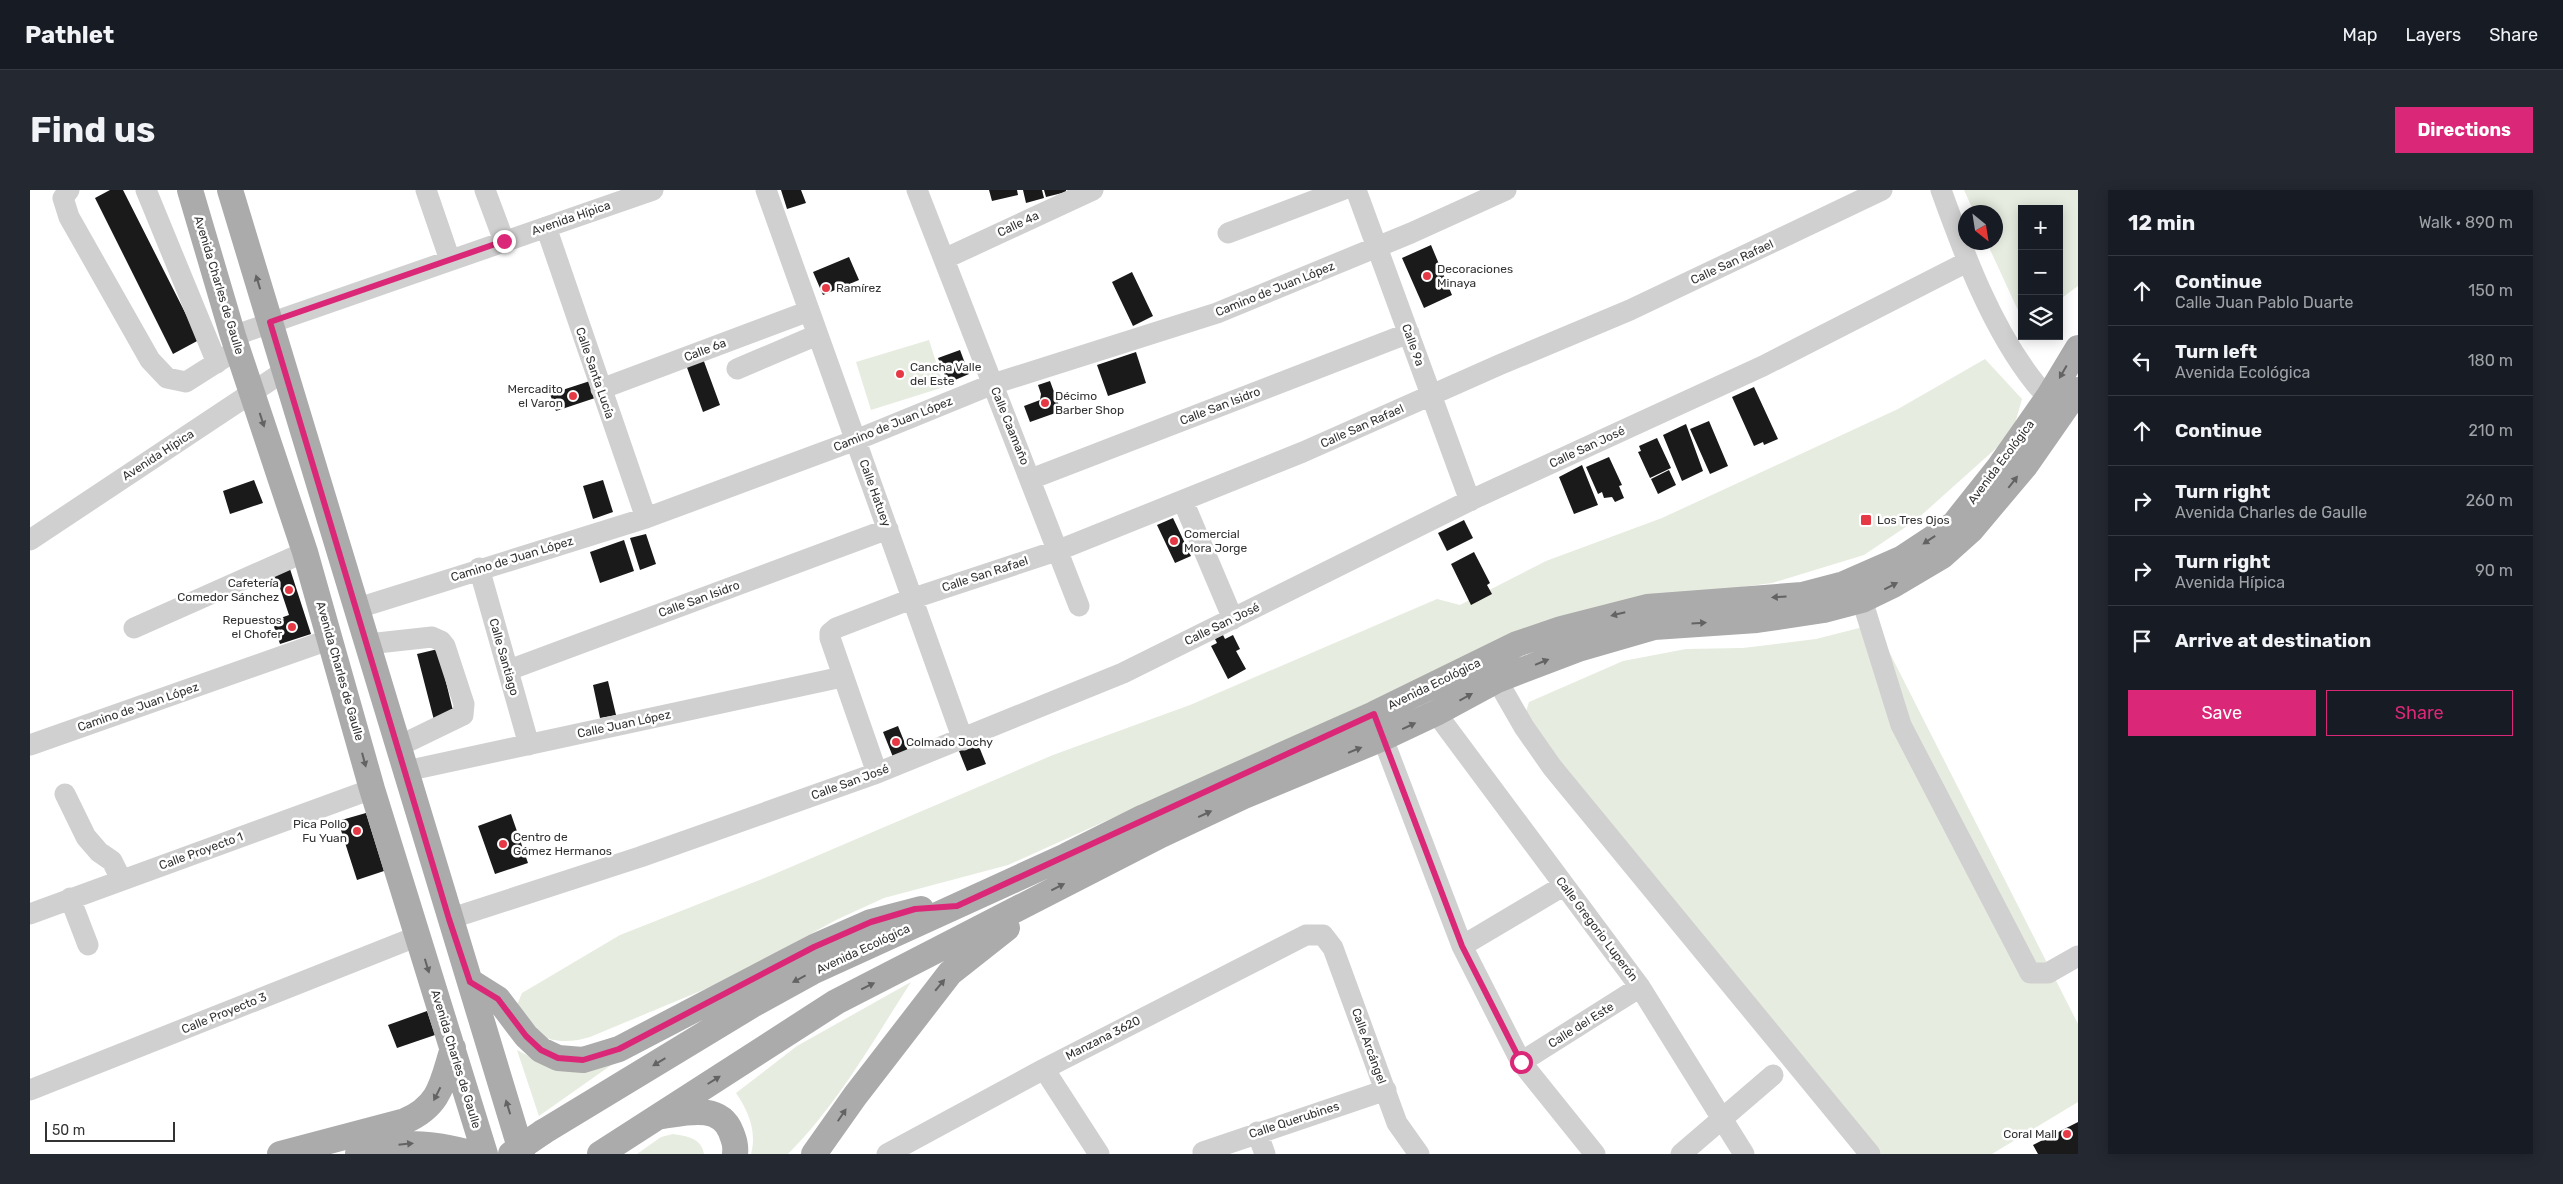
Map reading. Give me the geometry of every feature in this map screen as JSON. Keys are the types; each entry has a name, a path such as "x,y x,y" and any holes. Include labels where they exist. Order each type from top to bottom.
{"main road":[{"name":"Avenida Charles de Gaulle","path":"190,190 229,349 253,392 305,552 372,790 485,1154"},
{"path":"230,190 358,608 449,919 522,1154"},
{"name":"Avenida Ecológica","path":"600,1154 654,1117 836,1002 1032,900 1244,796 1383,738 1436,713 1497,680 1578,649 1654,627 1789,616 1824,610 1862,600 1893,585 1942,556 1971,530 2010,486 2064,399 2078,348"},
{"name":"Avenida Ecológica","path":"511,1154 543,1132 754,1004 812,972 1374,714 1517,644 1561,629 1647,607 1714,600 1802,595 1844,584 1901,560 1954,524 2000,466 2064,399"},
{"path":"814,1154 855,1096 950,973 1010,926 1032,900"},
{"path":"470,982 498,999 526,1036 541,1050 558,1058 583,1060 619,1049 814,947 871,922 915,909 957,906"},
{"path":"280,1154 405,1121 419,1115 431,1106 439,1092 453,1048"},
{"path":"654,1117 696,1111 713,1113 728,1126 736,1146 735,1154"},
{"path":"358,1154 409,1143 438,1145 474,1154"}],"street":[{"name":"Avenida Hípica","path":"69,190 63,198 69,217 150,360 167,378 186,382 229,349 270,322 653,190"},
{"path":"146,190 229,349"},
{"path":"426,190 450,260"},
{"path":"485,190 504,241"},
{"name":"Calle Hatuey","path":"766,190 914,598 963,740"},
{"name":"Calle Caamaño","path":"917,190 1080,606"},
{"name":"Calle 4a","path":"944,259 1093,190"},
{"path":"1228,233 1342,190"},
{"name":"Calle 9a","path":"1356,190 1470,501"},
{"name":"Camino de Juan López","path":"358,608 478,568 646,518 856,440 993,384 1217,313 1377,248 1506,190"},
{"name":"Calle San Rafael","path":"842,677 830,633 836,628 914,598 1059,550 1303,452 1630,310 1882,190"},
{"path":"1941,190 1967,262 2008,342 2035,384 2064,399"},
{"name":"Calle Santa Lucía","path":"546,227 646,518"},
{"name":"Calle San José","path":"449,919 640,857 877,773 963,740 1122,673 1470,501 1763,366 1967,262"},
{"name":"Calle 6a","path":"601,389 809,311"},
{"name":"Calle San Isidro","path":"1031,479 1409,333"},
{"path":"737,369 818,335"},
{"name":"Avenida Hípica","path":"30,540 286,370"},
{"path":"1183,501 1234,619"},
{"name":"Calle San Isidro","path":"509,670 888,528"},
{"path":"134,628 305,552"},
{"name":"Calle Santiago","path":"478,568 509,670 529,745"},
{"path":"1862,600 1901,726 2030,973 2048,973 2078,956"},
{"path":"368,644 432,637 441,641 445,646 464,704 463,715 399,746"},
{"name":"Camino de Juan López","path":"30,745 331,639"},
{"path":"1517,644 1497,680 1524,727 1552,767 1870,1154"},
{"path":"842,677 877,773"},
{"name":"Calle Juan López","path":"406,771 842,677"},
{"name":"Calle Gregorio Luperón","path":"1425,689 1436,713 1640,987 1744,1154"},
{"path":"1374,714 1462,946 1521,1062 1595,1154"},
{"name":"Calle Proyecto 1","path":"30,914 122,879 372,790"},
{"path":"65,794 86,837 99,852 112,861 122,879"},
{"path":"1462,946 1563,886"},
{"path":"70,898 88,945"},
{"name":"Manzana 3620","path":"887,1154 1044,1069 1306,935 1323,935"},
{"name":"Calle Arcángel","path":"1323,935 1333,948 1397,1123 1419,1154"},
{"name":"Calle Proyecto 3","path":"30,1090 418,936"},
{"name":"Calle del Este","path":"1521,1062 1640,987"},
{"path":"1044,1069 1099,1154"},
{"path":"1682,1154 1772,1075"},
{"name":"Calle Querubines","path":"1203,1152 1257,1132 1386,1090"},
{"path":"1257,1132 1265,1154"}],"shaded area":[{"path":"1964,190 2078,190 2078,286 2063,297 2063,205 2018,205 2018,310 1990,250 2003,250 2003,205 1971,205"},
{"name":"Cancha Valle del Este","path":"929,340 944,387 871,410 856,362"},
{"path":"1985,359 2022,399 2012,434 1916,520 1864,555 1772,583 1687,594 1537,627 1008,865 884,898 836,920 727,980 590,1037 563,1041 543,1037 531,1027 517,1005 522,993 620,935 772,875 1053,755 1190,705 1437,599 1460,605 1546,561 1662,518 1898,409"},
{"path":"1875,624 2078,1024 2078,1102 1992,1154 1881,1154 1562,780 1524,718 1529,702 1623,661 1686,649 1743,648 1816,639"},
{"path":"911,982 839,1093 806,1135 788,1154 751,1154 753,1138 751,1122 745,1107 736,1093 797,1046"},
{"path":"651,1037 539,1116 517,1050 538,1061"},
{"path":"673,1134 697,1141 704,1154 637,1154 661,1137"}],"building":[{"path":"110,190 123,190 199,340 173,354 95,198"},
{"path":"781,190 801,190 806,203 787,209"},
{"path":"989,190 1017,190 1018,195 992,201"},
{"path":"1023,190 1042,190 1044,198 1026,203"},
{"path":"1044,190 1066,190 1066,192 1046,197"},
{"name":"Decoraciones Minaya","path":"1431,245 1452,295 1424,308 1402,258"},
{"path":"849,257 859,280 823,295 813,272"},
{"path":"1132,272 1153,316 1133,326 1112,282"},
{"path":"960,350 969,374 948,383 938,358"},
{"path":"1136,352 1146,383 1108,396 1097,365"},
{"path":"702,356 720,405 703,412 685,362"},
{"name":"Mercadito el Varon","path":"590,381 595,398 556,411 550,394"},
{"name":"Décimo Barber Shop","path":"1050,381 1061,411 1030,422 1024,406 1040,400 1041,394 1038,385"},
{"path":"1754,387 1778,439 1764,445 1763,442 1754,446 1732,397"},
{"path":"1709,421 1728,466 1710,474 1690,429"},
{"path":"1686,424 1703,471 1682,481 1663,435"},
{"path":"1657,438 1671,468 1650,478 1638,452 1641,451 1639,446"},
{"path":"1609,457 1622,485 1619,486 1624,498 1615,502 1612,497 1604,498 1602,492 1598,494 1586,467"},
{"path":"1582,465 1598,505 1574,514 1559,477"},
{"path":"1669,470 1676,485 1658,494 1651,479"},
{"path":"254,480 263,503 230,514 223,491"},
{"path":"603,480 613,512 593,519 583,486"},
{"name":"Comercial Mora Jorge","path":"1173,518 1191,556 1175,563 1157,525"},
{"path":"1464,520 1473,538 1447,551 1438,533"},
{"path":"646,534 656,564 640,570 630,538"},
{"path":"624,540 634,571 600,583 590,552"},
{"path":"1474,552 1490,583 1487,585 1492,594 1471,605 1451,564"},
{"path":"290,569 311,634 280,644 272,621 289,615 280,588 275,589 270,575"},
{"path":"1223,635 1225,639 1233,635 1240,649 1236,651 1246,669 1228,679 1211,646 1217,643 1215,639"},
{"path":"438,649 455,719 435,724 417,654"},
{"path":"608,681 616,715 600,718 593,685"},
{"name":"Colmado Jochy","path":"898,726 908,751 893,757 883,732"},
{"path":"978,744 986,764 967,771 959,751"},
{"path":"366,813 384,871 357,880 338,821"},
{"name":"Centro de Gómez Hermanos","path":"511,814 528,863 495,874 478,826"},
{"path":"427,1011 435,1035 397,1048 388,1025"},
{"name":"Coral Mall","path":"2078,1122 2078,1154 2038,1154 2033,1145"}],"place":[{"name":"Decoraciones Minaya","path":"1427,276"},
{"name":"Ramírez","path":"826,288"},
{"name":"Cancha Valle del Este","path":"900,374"},
{"name":"Mercadito el Varon","path":"573,396"},
{"name":"Décimo Barber Shop","path":"1045,403"},
{"name":"Los Tres Ojos","path":"1866,520"},
{"name":"Comercial Mora Jorge","path":"1174,541"},
{"name":"Cafetería Comedor Sánchez","path":"289,590"},
{"name":"Repuestos el Chofer","path":"292,627"},
{"name":"Colmado Jochy","path":"896,742"},
{"name":"Pica Pollo Fu Yuan","path":"357,831"},
{"name":"Centro de Gómez Hermanos","path":"503,844"},
{"name":"Coral Mall","path":"2067,1134"}],"route":[{"path":"504,241 270,322 358,608 449,919 470,982 498,999 526,1036 541,1050 558,1058 583,1060 619,1049 814,947 871,922 915,909 957,906 1066,856 1144,817 1374,714 1462,946 1521,1062"}]}
